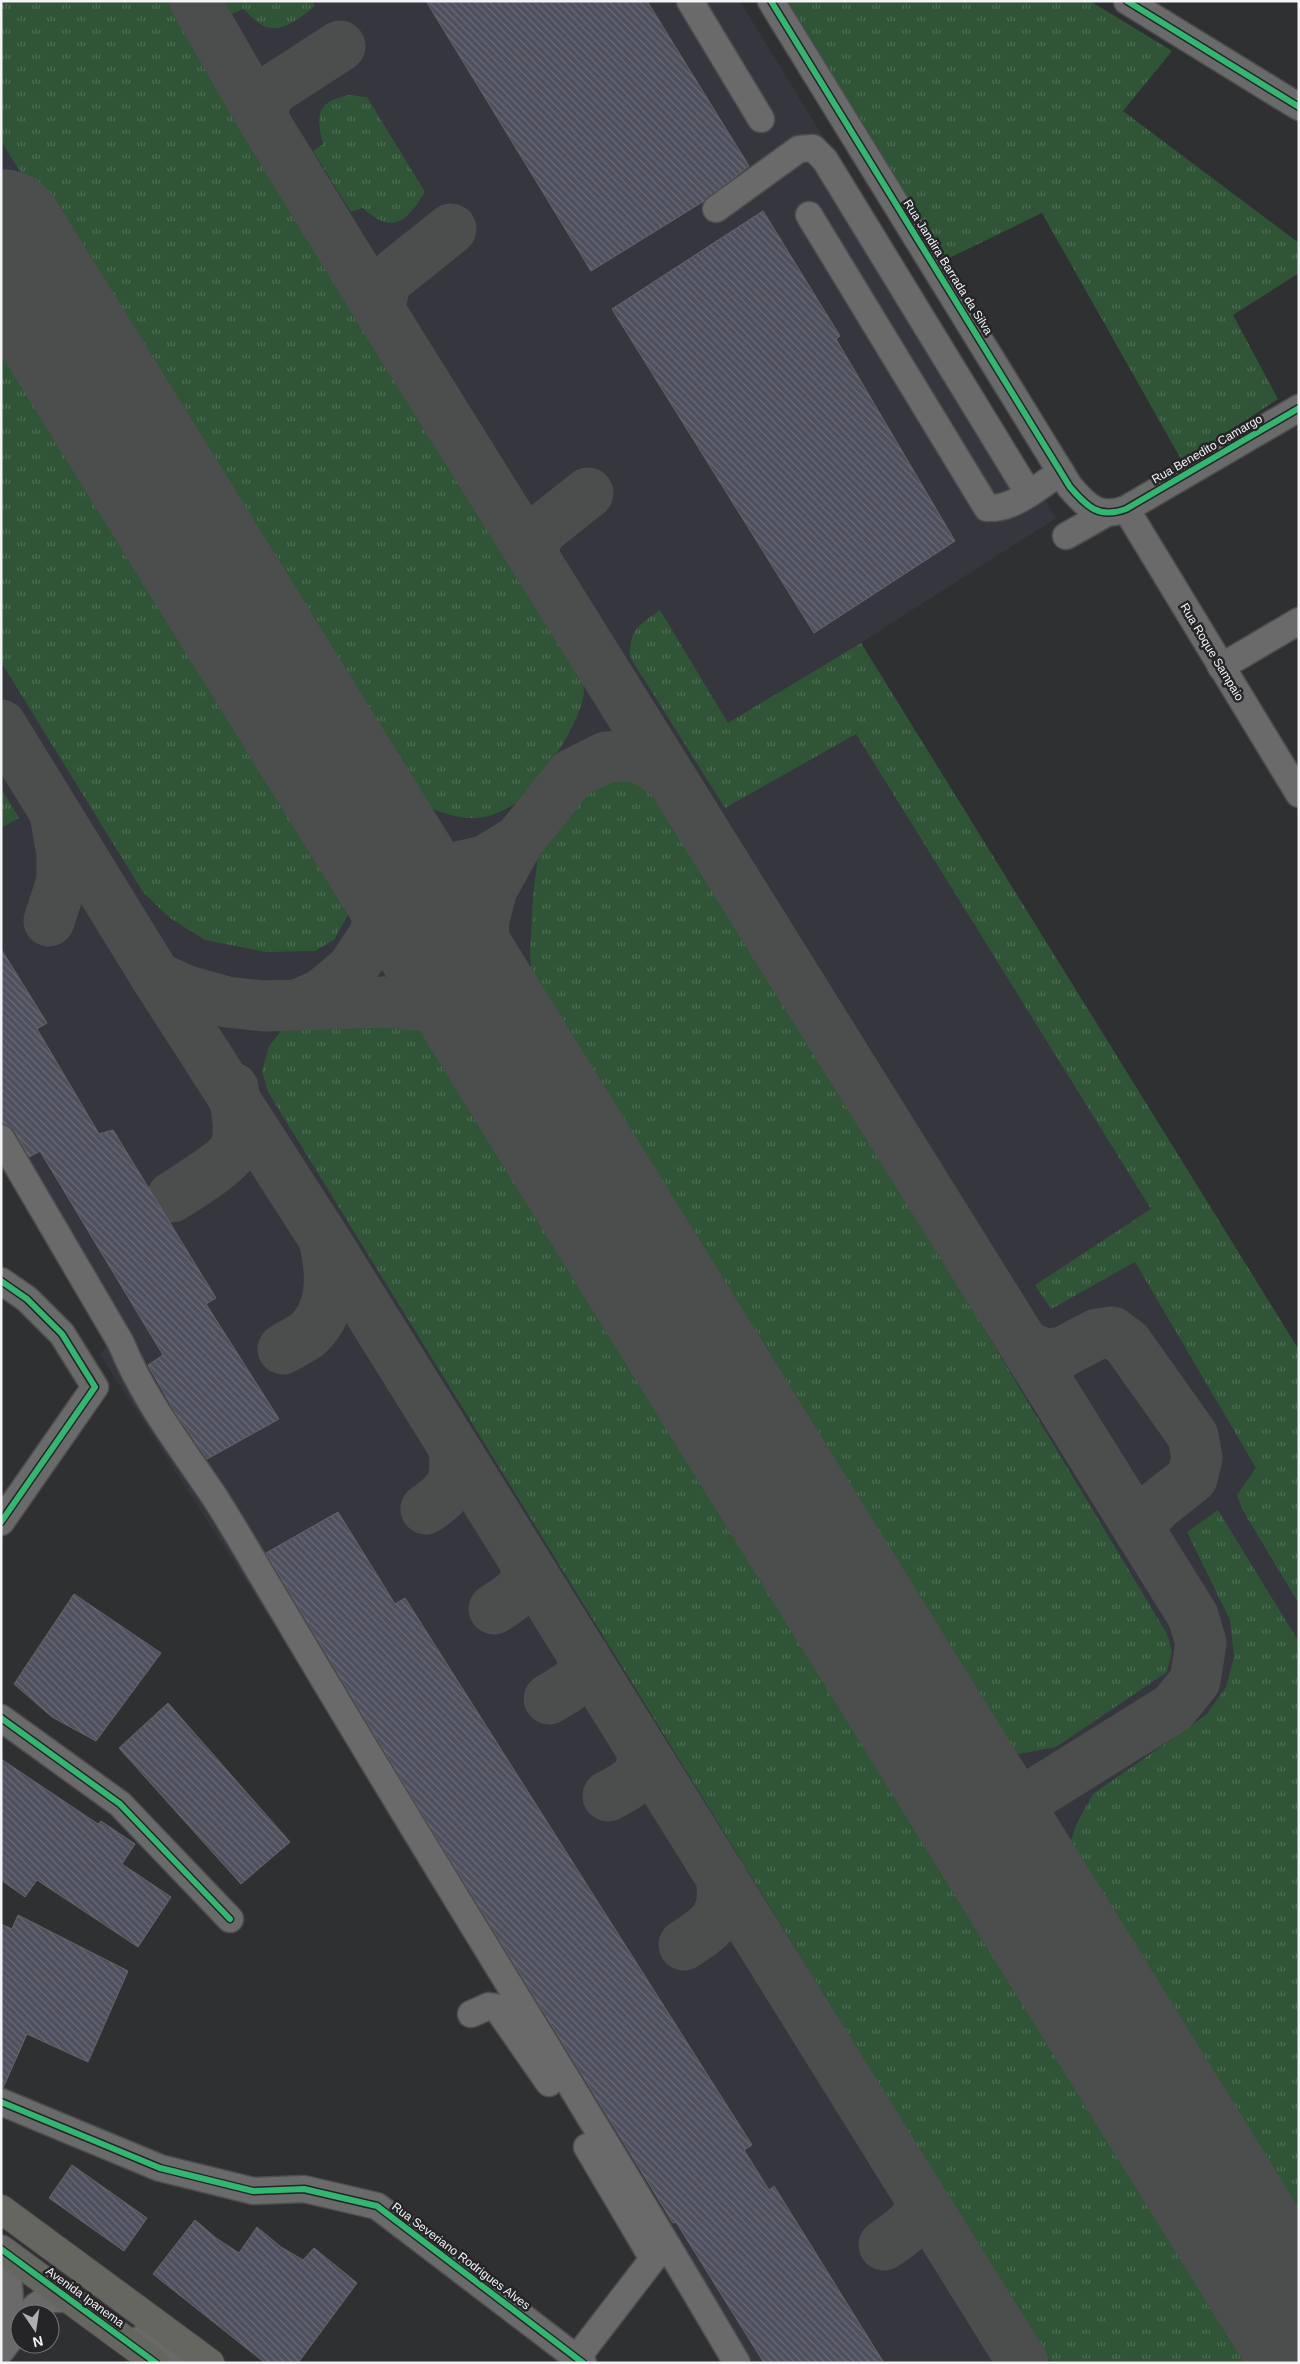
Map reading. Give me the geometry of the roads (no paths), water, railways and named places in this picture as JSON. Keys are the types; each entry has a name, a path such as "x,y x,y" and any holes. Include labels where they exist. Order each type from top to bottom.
{"main road":[{"name":"Avenida Ipanema","path":"1,2209 210,2363"},
{"name":"Avenida Ipanema","path":"3,2245 69,2299 156,2363"}],"street":[{"path":"690,1 761,119"},
{"name":"Rua Jandira Barrada da Silva","path":"771,1 1061,472 1085,505 1116,512"},
{"path":"1127,1 1299,107"},
{"path":"716,209 799,149 814,148 825,160 1029,494"},
{"path":"809,215 987,508 1000,509 1029,494 1061,472"},
{"path":"866,309 900,283"},
{"name":"Rua Benedito Camargo","path":"1066,536 1116,512 1299,408"},
{"name":"Rua Roque Sampaio","path":"1116,512 1221,667 1299,794"},
{"path":"1221,667 1299,621"},
{"path":"1,1138 121,1343 137,1378 222,1508 378,1773 683,2271 737,2363"},
{"path":"1,1281 28,1299 62,1334 95,1387 4,1510"},
{"path":"1,1718 120,1804 230,1919"},
{"path":"471,2014 488,2006 496,2007 546,2077 653,2259 577,2361"},
{"name":"Rua Severiano Rodrigues Alves","path":"1,2102 160,2168 253,2191 304,2189 377,2206 577,2361"},
{"path":"1,2214 201,2363"},
{"path":"1,2317 10,2298 3,2245"},
{"path":"3,2245 173,2363"},
{"path":"40,2304 50,2298 69,2299"},
{"path":"1,2351 10,2339"}]}
